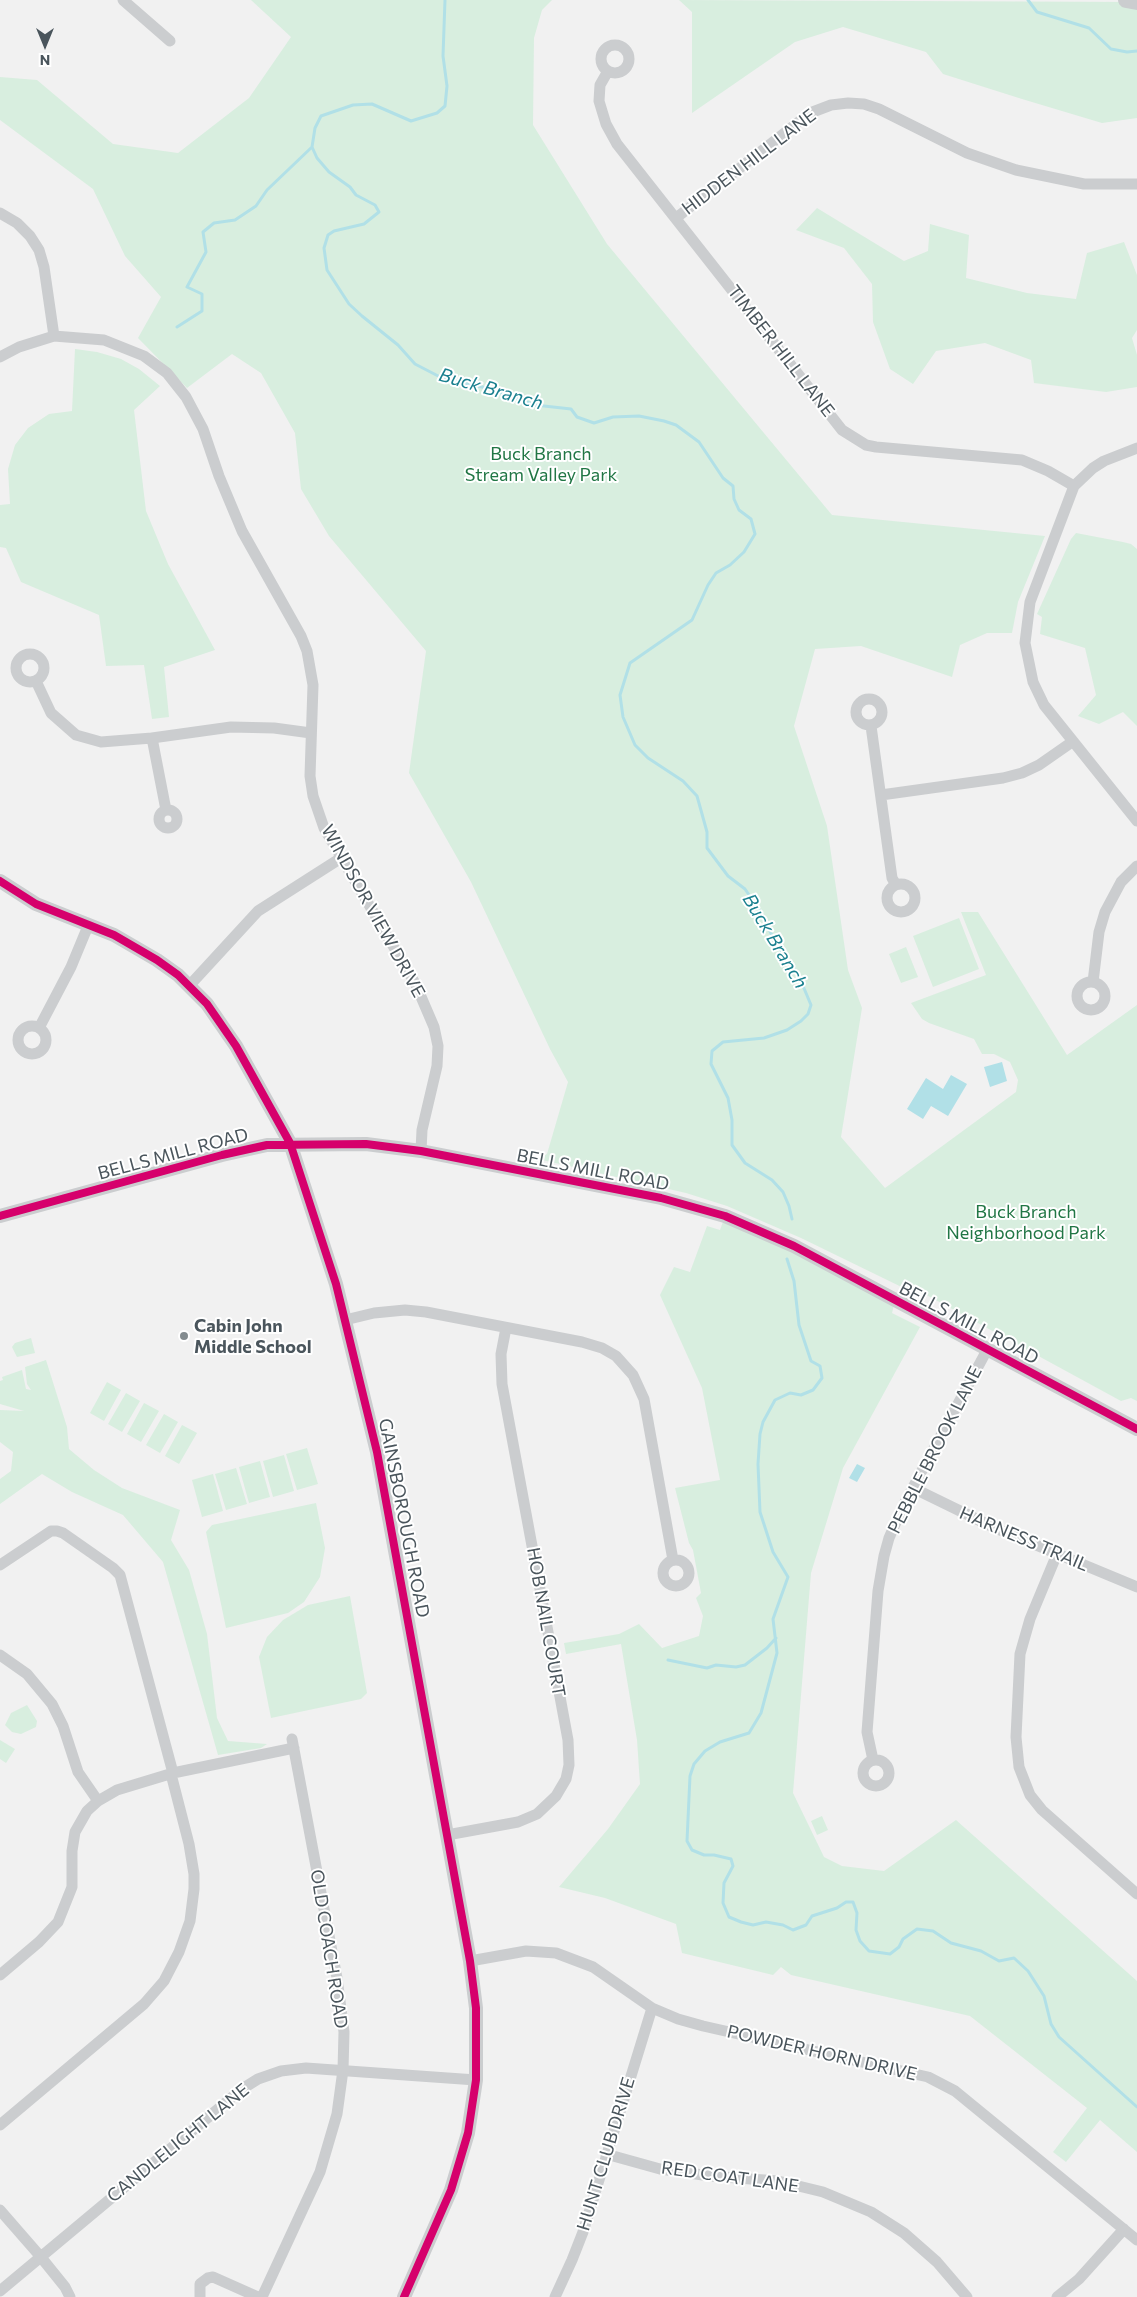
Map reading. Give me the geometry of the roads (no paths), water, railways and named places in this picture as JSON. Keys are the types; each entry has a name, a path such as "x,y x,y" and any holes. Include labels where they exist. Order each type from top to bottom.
{"main road":[{"path":"1126,0 1137,2"}],"street":[{"path":"123,0 170,41"},
{"name":"TIMBER HILL LANE","path":"608,71 600,84 599,101 606,124 617,144 842,430 866,445 887,449 1011,458 1032,463 1074,486"},
{"name":"HIDDEN HILL LANE","path":"676,218 810,114 832,104 848,102 864,104 879,109 967,153 1016,170 1084,184 1137,184"},
{"path":"0,213 17,223 30,236 39,250 44,267 54,336"},
{"name":"WINDSOR VIEW DRIVE","path":"0,356 19,347 54,336 104,340 144,356 167,373 186,397 203,429 219,476 242,531 302,636 307,651 313,685 310,776 313,796 324,828 416,985 434,1027 438,1046 437,1066 422,1130 421,1151"},
{"path":"1137,448 1098,465 1074,486 1030,602 1025,643 1028,667 1038,695 1072,742 1137,822"},
{"path":"36,681 51,713 76,735 101,742 152,738 231,727 274,728 311,733"},
{"path":"871,726 892,878 896,885"},
{"path":"152,738 166,810"},
{"path":"882,795 1003,778 1022,773 1039,765 1072,742"},
{"path":"189,986 258,911 341,858"},
{"path":"1092,982 1099,932 1105,912 1121,882 1137,866"},
{"name":"GAINSBOROUGH ROAD","path":"0,881 36,904 114,935 157,960 189,986 207,1004 236,1046 290,1143 322,1237 345,1320 375,1443 470,1960 476,2008 476,2080 468,2134 451,2190 404,2297"},
{"path":"39,1028 71,967 88,926"},
{"name":"BELLS MILL ROAD","path":"0,1216 222,1155 266,1145 290,1143 366,1144 421,1151 661,1198 725,1216 794,1246 1137,1429"},
{"path":"345,1320 374,1313 405,1310 426,1312 602,1348 616,1356 633,1375 644,1400 673,1560"},
{"name":"HOB NAIL COURT","path":"447,1835 518,1822 537,1814 556,1796 566,1779 569,1766 568,1740 502,1384 501,1354 506,1328"},
{"name":"PEBBLE BROOK LANE","path":"873,1760 867,1732 880,1574 889,1538 913,1488 987,1350"},
{"name":"HARNESS TRAIL","path":"913,1488 994,1528 1137,1587"},
{"path":"0,1565 51,1531 56,1531 63,1532 120,1575 172,1773 194,1874 190,1921 179,1952 164,1981 144,2004 0,2125"},
{"path":"1057,1554 1030,1619 1020,1654 1016,1737 1019,1767 1030,1795 1042,1810 1137,1894"},
{"path":"0,1655 27,1674 52,1704 63,1726 78,1772 98,1801"},
{"name":"OLD COACH ROAD","path":"172,1773 293,1743 337,1978 344,2032 343,2070 337,2114 322,2165 262,2297"},
{"path":"0,1973 40,1942 58,1922 72,1887 72,1851 76,1832 87,1811 98,1801 118,1790 172,1773"},
{"name":"POWDER HORN DRIVE","path":"470,1960 526,1951 556,1953 593,1966 652,2008 703,2026 928,2077 955,2091 1137,2240"},
{"name":"HUNT CLUB DRIVE","path":"555,2297 583,2232 652,2008"},
{"name":"CANDLELIGHT LANE","path":"0,2291 242,2089 258,2079 281,2071 306,2068 476,2080"},
{"name":"RED COAT LANE","path":"606,2154 660,2169 710,2176 778,2181 824,2192 870,2212 904,2233 938,2262 967,2297"},
{"path":"0,2210 65,2287 70,2297"},
{"path":"1057,2297 1079,2279 1124,2228"},
{"path":"200,2297 200,2284 213,2277 258,2297"}],"water":[{"path":"1002,1062 1007,1081 990,1087 984,1067"},
{"path":"951,1075 967,1084 948,1116 931,1106 923,1119 907,1109 926,1078 943,1089"},
{"path":"857,1464 865,1468 857,1482 849,1478"}],"waterway":[{"name":"Buck Branch","path":"445,0 443,56 447,86 445,106 437,113 411,121 372,104 353,105 321,116 315,128 312,147 317,158 329,172 350,187 356,195 375,205 379,212 364,224 334,231 328,235 324,248 327,270 349,304 398,345 415,364 442,378 491,389 535,405 571,409 577,417 594,423 613,417 639,416 676,425 699,442 723,478 733,486 734,499 739,510 751,519 755,534 744,552 730,565 716,573 708,585 692,620 630,663 620,695 623,717 635,745 648,758 683,781 697,796 707,832 707,848 728,876 745,889 758,908 776,943 798,974 811,1005 808,1014 787,1030 764,1038 723,1042 712,1051 711,1064 728,1098 732,1120 732,1145 745,1163 772,1180 783,1192 792,1219"},
{"path":"1028,0 1037,12 1089,28 1111,49 1127,52 1137,51"},
{"path":"177,327 202,311 202,294 187,287 206,252 203,232 214,223 235,220 256,206 267,190 312,147"},
{"name":"Buck Branch","path":"787,1259 794,1281 799,1325 811,1361 820,1366 822,1378 813,1390 801,1395 790,1393 775,1400 763,1422 760,1434 758,1464 760,1512 773,1552 788,1577 773,1619 777,1653 761,1713 749,1733 720,1742 705,1751 694,1764 690,1776 687,1841 692,1850 704,1855 731,1859 733,1866 724,1883 723,1903 729,1917 741,1922 753,1925 766,1922 783,1925 793,1930 806,1925 812,1916 837,1908 846,1902 853,1902 857,1913 856,1930 860,1941 869,1951 890,1954 899,1947 903,1939 917,1929 933,1931 951,1943 981,1951 999,1961 1014,1958 1028,1971 1044,1996 1051,2024 1059,2037 1137,2107"},
{"path":"668,1660 707,1668 716,1665 736,1667 745,1665 767,1648 776,1638"}],"place":[{"name":"Cabin John Middle School","path":"184,1336"}],"park label":[{"name":"Buck Branch Stream Valley Park","path":"541,464"},
{"name":"Buck Branch Neighborhood Park","path":"1026,1222"}]}
